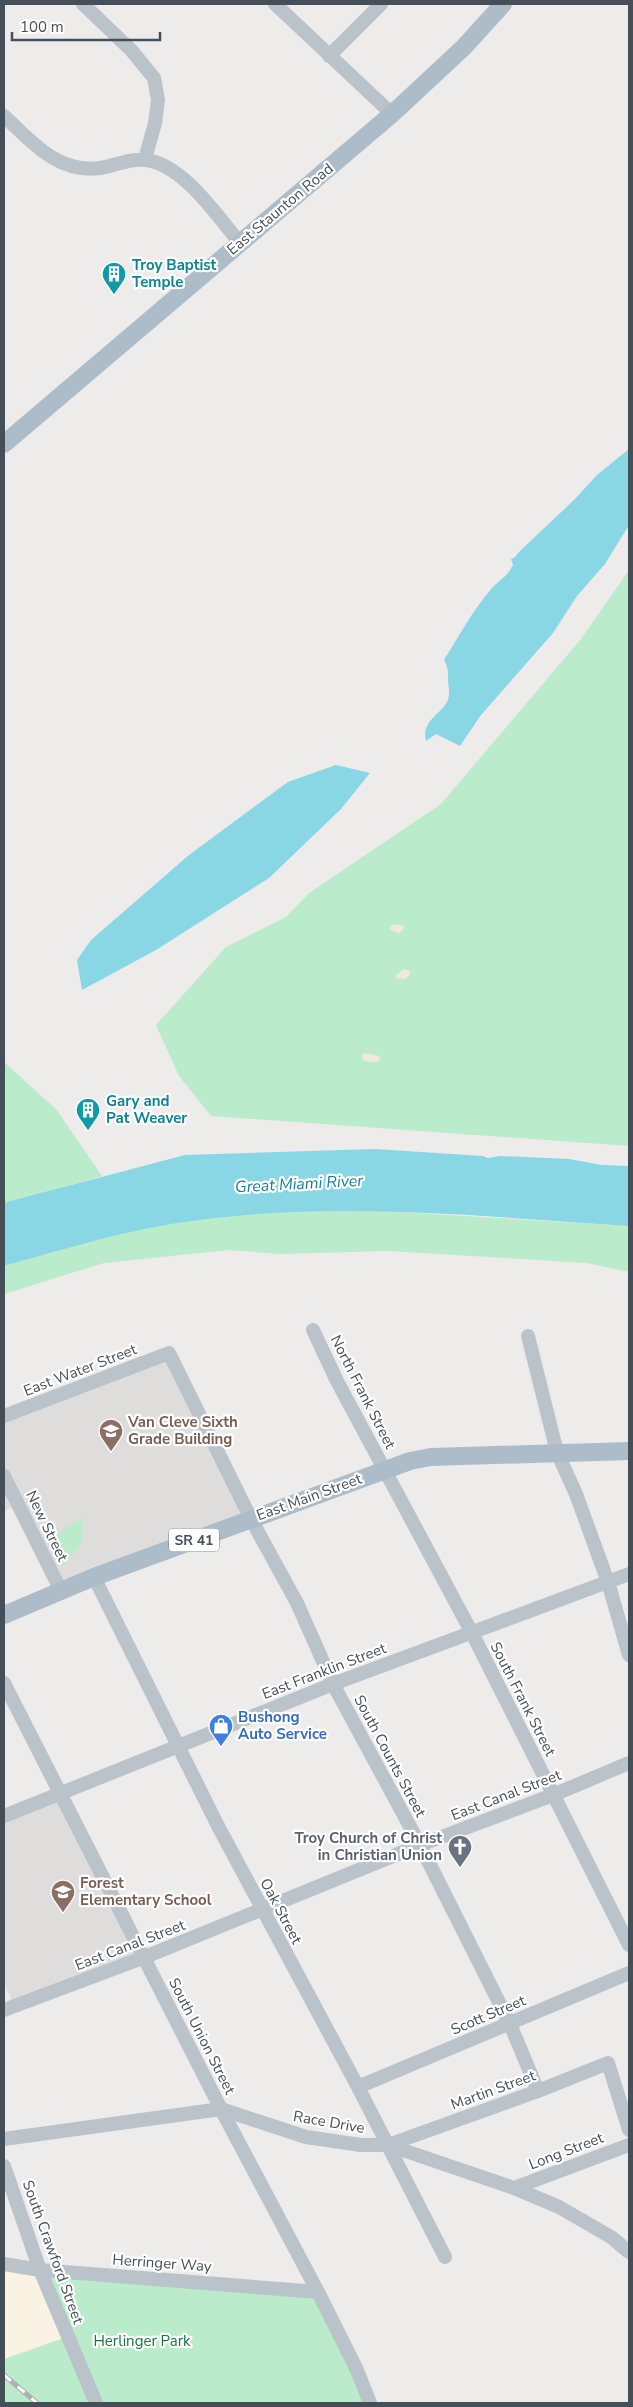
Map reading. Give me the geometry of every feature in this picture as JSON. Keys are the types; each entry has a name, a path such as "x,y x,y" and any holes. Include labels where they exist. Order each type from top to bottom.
{"main road":[{"name":"East Staunton Road","path":"4,444 392,114 464,47 503,4"},
{"name":"East Main Street","path":"4,1615 94,1577 385,1469 431,1457 629,1451"}],"street":[{"path":"83,4 132,51 154,78 158,100 155,123 146,160"},
{"path":"275,4 392,114"},
{"path":"329,56 381,4"},
{"path":"4,116 35,145 59,162 76,169 100,168 129,161 146,160 168,168 186,182 240,243"},
{"name":"North Frank Street","path":"313,1330 337,1381 385,1469"},
{"path":"528,1336 557,1452 576,1494 608,1582 629,1655"},
{"name":"East Water Street","path":"4,1416 168,1353"},
{"name":"South Counts Street","path":"168,1353 251,1519 296,1603 333,1684 420,1845 510,2024 538,2092"},
{"name":"South Frank Street","path":"385,1469 472,1633 629,1945"},
{"name":"New Street","path":"4,1476 61,1592"},
{"name":"East Franklin Street","path":"4,1816 333,1684 629,1574"},
{"name":"Oak Street","path":"94,1577 178,1747 262,1910 358,2087 445,2258"},
{"name":"South Union Street","path":"4,1683 221,2109 318,2292 356,2370 369,2403"},
{"name":"East Canal Street","path":"4,2010 144,1957 420,1845 553,1796 629,1763"},
{"name":"Scott Street","path":"358,2087 629,1973"},
{"name":"Martin Street","path":"388,2145 538,2092 608,2063 629,2130"},
{"name":"Race Drive","path":"4,2139 221,2109 306,2137 361,2145 388,2145 514,2188 559,2207 611,2237 629,2252"},
{"name":"Long Street","path":"514,2188 629,2145"},
{"name":"South Crawford Street","path":"4,2166 40,2270 96,2403"},
{"name":"Herringer Way","path":"4,2264 40,2270 318,2292"}],"shaded area":[{"name":"Van Cleve Sixth Grade Building","path":"169,1353 251,1519 61,1591 17,1505 4,1511 4,1416"},
{"name":"Forest Elementary School","path":"61,1794 145,1957 14,2006 4,1982 4,1816"},
{"path":"4,2264 40,2270 67,2337 4,2359"}],"green space":[{"path":"629,570 629,1146 211,1116 179,1076 156,1025 226,947 286,917 309,893 441,804 581,639"},
{"path":"4,1062 56,1109 102,1176 4,1204"},
{"path":"364,1210 629,1226 629,1272 587,1263 388,1251 280,1254 229,1250 104,1263 4,1294 4,1266 140,1229 224,1216 280,1212"},
{"path":"84,1516 81,1545 63,1565 50,1539"},
{"name":"Herlinger Park","path":"40,2270 318,2292 368,2403 4,2403 4,2359 67,2337"}],"sand":[{"path":"393,924 404,926 404,928 399,934 389,929"},
{"path":"404,969 410,971 409,976 405,979 396,978 396,975"},
{"path":"365,1053 379,1056 380,1060 375,1062 364,1061 361,1056"}],"water":[{"path":"629,449 629,525 605,564 577,596 553,633 481,715 460,746 436,734 426,741 426,728 448,699 448,671 444,660 466,623 492,588 509,572 513,565 511,559 574,500 597,475"},
{"path":"336,765 370,773 341,809 269,878 156,950 82,990 77,960 91,940 189,855 288,782"},
{"name":"Great Miami River","path":"375,1149 483,1156 488,1158 500,1156 569,1159 602,1165 629,1166 629,1226 414,1212 360,1211 253,1214 149,1228 100,1239 4,1266 4,1204 7,1202 185,1155"}],"railway":[{"path":"4,2375 37,2403"}],"place":[{"name":"Troy Baptist Temple","path":"114,295"},
{"name":"Gary and Pat Weaver","path":"88,1131"},
{"name":"Van Cleve Sixth Grade Building","path":"111,1452"},
{"name":"Bushong Auto Service","path":"221,1747"},
{"name":"Troy Church of Christ in Christian Union","path":"460,1868"},
{"name":"Forest Elementary School","path":"63,1913"}]}
